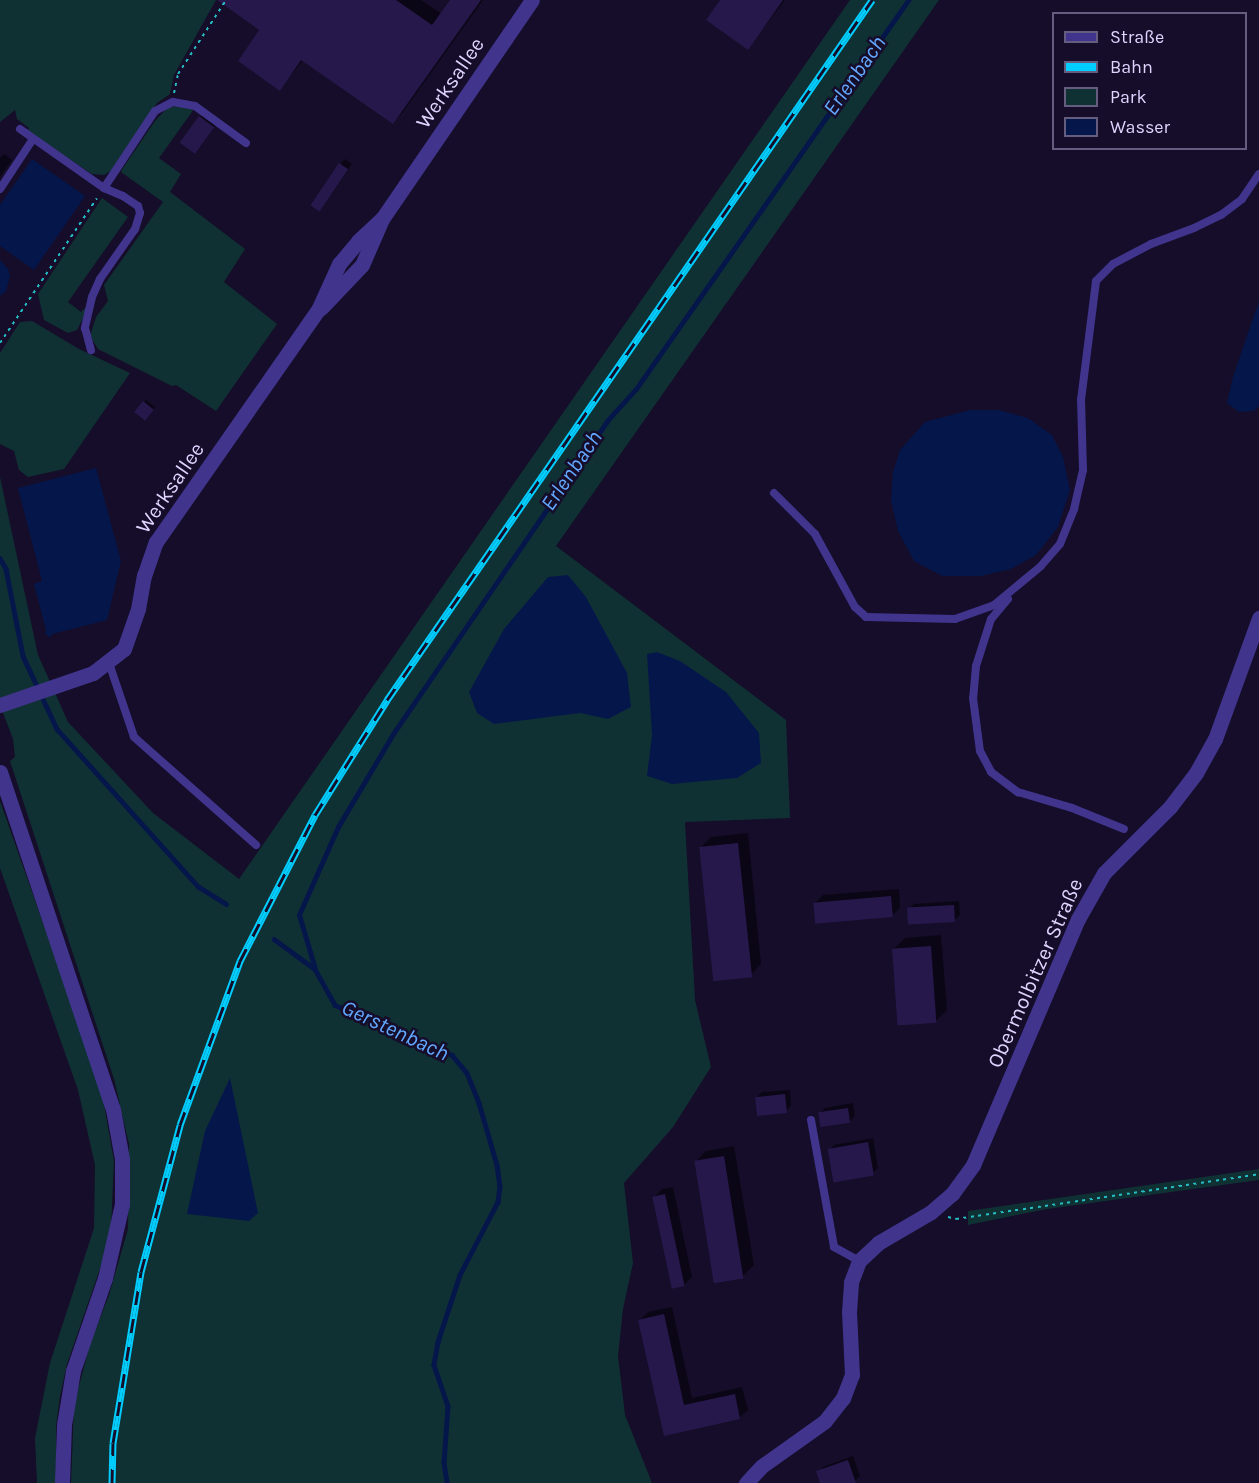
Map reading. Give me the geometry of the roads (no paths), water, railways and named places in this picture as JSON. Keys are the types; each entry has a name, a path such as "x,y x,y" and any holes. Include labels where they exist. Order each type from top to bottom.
{"street":[{"name":"Werksallee","path":"0,705 63,686 109,663 124,649 130,636 144,576 156,542 318,310 339,264 352,246 382,219 532,0"},
{"name":"Obermolbitzer Straße","path":"859,1261 878,1243 931,1212 952,1194 973,1165 1078,919 1104,873 1170,807 1196,773 1215,739 1259,618"},
{"path":"0,772 113,1109 122,1159 122,1204 105,1278 74,1371 64,1425 62,1483"},
{"path":"746,1483 762,1466 825,1421 843,1398 852,1375 849,1312 851,1282 859,1261"}],"lane":[{"path":"104,188 155,111 173,102 195,106 246,143"},
{"path":"20,129 104,188 138,206 140,213 135,229 100,279 92,297 85,328 91,350"},
{"path":"0,189 33,139"},
{"path":"1124,829 1072,808 1018,792 991,772 980,751 973,698 976,666 991,619 1017,588 1060,544 1074,508 1083,470 1081,400 1096,281 1113,264 1151,244 1221,215 1242,200 1259,174"},
{"path":"774,493 816,534 855,607 866,617 955,619 994,605 1017,588"},
{"path":"109,663 134,737 256,845"},
{"path":"811,1120 834,1247 859,1261"}],"water":[{"path":"32,159 85,196 34,270 0,246 0,205"},
{"path":"0,260 8,269 10,276 6,291 0,296"},
{"path":"1259,301 1259,406 1254,411 1239,412 1227,403 1233,377"},
{"path":"970,410 999,410 1028,418 1052,435 1063,457 1070,490 1058,527 1036,555 1011,569 981,576 942,576 914,561 898,531 891,500 893,472 900,450 925,422"},
{"path":"96,468 121,561 107,620 52,634 50,638 45,633 34,584 42,581 18,488"},
{"path":"568,575 586,597 627,673 631,707 608,719 580,713 494,724 477,713 469,692 504,629 548,577"},
{"path":"657,652 680,661 726,692 759,733 761,763 737,778 672,784 647,776 652,735 647,654"},
{"path":"230,1078 258,1213 249,1221 187,1214 205,1131"}],"waterway":[{"name":"Erlenbach","path":"315,969 299,915 338,827 393,734 607,421 636,389 908,0"},
{"name":"Gerstenbach","path":"0,558 6,569 23,656 57,729 199,887 226,904"},
{"name":"Gerstenbach","path":"274,939 315,969 335,1005 452,1055 467,1073 479,1103 497,1165 500,1186 498,1202 460,1275 438,1342 434,1365 448,1406 444,1463 447,1483"}],"railway":[{"path":"112,1483 113,1443 141,1272 180,1125 240,961 315,815 387,700 872,0"}]}
